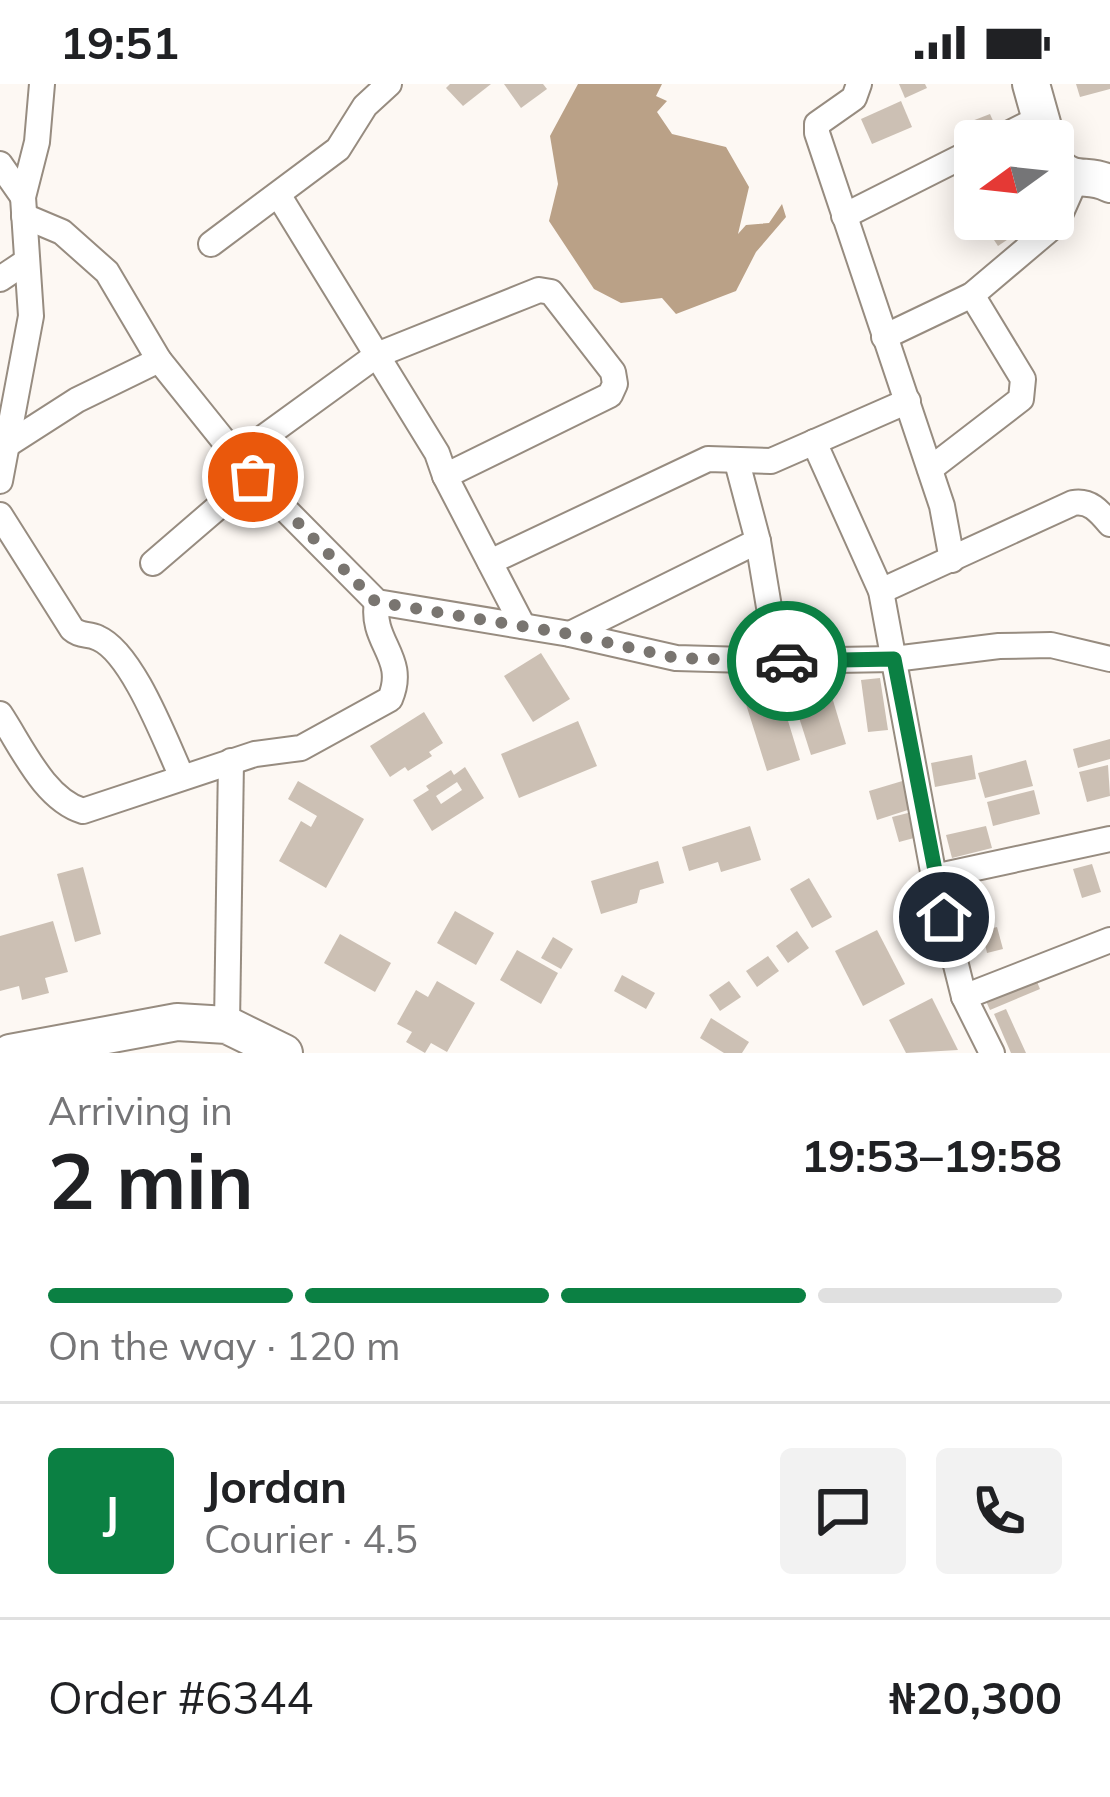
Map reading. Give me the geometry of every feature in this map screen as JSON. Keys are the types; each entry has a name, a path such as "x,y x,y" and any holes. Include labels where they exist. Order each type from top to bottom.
{"street":[{"path":"0,482 31,316 23,207 37,142 41,84"},
{"path":"211,244 338,149 365,106 389,84"},
{"path":"859,84 854,98 817,124 930,469 952,560"},
{"path":"844,216 954,161"},
{"path":"0,164 23,207 62,232 107,272 159,360 253,477 376,602 570,634 676,658 894,659 999,646 1052,645 1110,659"},
{"path":"884,337 972,296 1056,224 1091,176"},
{"path":"279,196 437,453 523,626"},
{"path":"0,279 27,261"},
{"path":"238,456 377,355 539,290 551,292 613,372 616,384 610,395 445,476"},
{"path":"930,469 1021,400 1024,390 1023,379 972,296"},
{"path":"10,443 77,400 159,360"},
{"path":"490,562 708,460 771,460 908,401"},
{"path":"814,442 880,591 934,878 964,997 992,1053"},
{"path":"736,462 758,541 778,661"},
{"path":"153,563 253,477"},
{"path":"880,591 1072,502 1093,506 1110,524"},
{"path":"0,515 76,634 101,638 138,681 182,777"},
{"path":"570,634 758,541"},
{"path":"0,714 55,795 83,811 231,761 301,748 390,699 398,681 374,619 376,602"},
{"path":"227,1025 231,761"},
{"path":"934,878 1110,839"},
{"path":"964,997 1110,940"},
{"path":"10,1053 177,1022 227,1025 284,1053"}],"shaded area":[{"path":"578,84 662,84 656,96 667,101 657,112 672,134 726,147 749,187 738,234 746,225 769,223 782,204 786,217 756,252 736,291 676,314 662,298 621,303 594,289 549,221 558,184 550,136"}],"building":[{"path":"450,84 491,84 463,106 446,88"},
{"path":"504,84 543,84 547,89 521,108"},
{"path":"899,84 925,84 927,88 905,98"},
{"path":"1076,84 1110,84 1110,89 1080,97"},
{"path":"901,101 912,127 872,144 861,119"},
{"path":"541,653 570,699 533,722 504,676"},
{"path":"759,661 771,701 781,698 800,760 767,771 735,669"},
{"path":"880,678 888,730 868,732 861,680"},
{"path":"832,697 846,744 811,755 796,708"},
{"path":"424,712 443,743 429,752 432,756 390,777 370,746"},
{"path":"578,721 597,766 519,798 501,754"},
{"path":"1110,739 1110,759 1078,768 1073,749"},
{"path":"972,755 976,779 935,787 931,763"},
{"path":"1026,760 1033,786 985,798 978,773"},
{"path":"1108,765 1110,796 1087,802 1079,772"},
{"path":"465,767 484,798 432,831 413,800 451,770 454,775","holes":["457,782 462,790 441,804 436,796"]},
{"path":"909,779 917,807 877,820 869,791"},
{"path":"298,781 364,819 326,888 279,861 301,821 311,827 317,816 288,799"},
{"path":"1034,790 1040,814 993,826 987,802"},
{"path":"908,813 914,838 899,842 892,817"},
{"path":"750,826 761,860 721,872 718,862 689,871 682,847"},
{"path":"986,826 992,848 952,858 946,835"},
{"path":"658,861 664,883 640,890 637,903 601,914 591,881"},
{"path":"1092,864 1101,892 1082,898 1073,869"},
{"path":"83,867 101,934 75,942 57,874"},
{"path":"976,873 983,898 959,904 952,880"},
{"path":"809,878 832,917 812,928 790,889"},
{"path":"455,911 494,933 476,965 437,943"},
{"path":"53,921 68,972 45,978 49,993 22,1000 19,986 0,991 0,936"},
{"path":"997,927 1003,949 987,953 982,931"},
{"path":"877,930 905,984 863,1006 835,951"},
{"path":"797,931 809,948 788,963 776,946"},
{"path":"340,934 391,963 375,992 324,963"},
{"path":"553,937 573,949 561,969 541,958"},
{"path":"517,950 558,973 541,1004 500,980"},
{"path":"768,956 779,971 757,987 746,971"},
{"path":"622,975 655,993 646,1009 614,991"},
{"path":"1035,977 1040,989 990,1010 985,999"},
{"path":"437,981 475,1003 447,1052 431,1043 425,1053 406,1042 412,1032 397,1024 416,990 428,997"},
{"path":"729,981 741,997 720,1011 709,995"},
{"path":"932,998 958,1050 906,1053 889,1020"},
{"path":"1006,1009 1026,1053 1011,1053 994,1014"},
{"path":"711,1018 749,1042 742,1053 724,1053 700,1038"}],"way so far":[{"path":"253,477 376,602 570,634 676,658 787,661"}],"route":[{"path":"787,661 894,659 944,917"}]}
